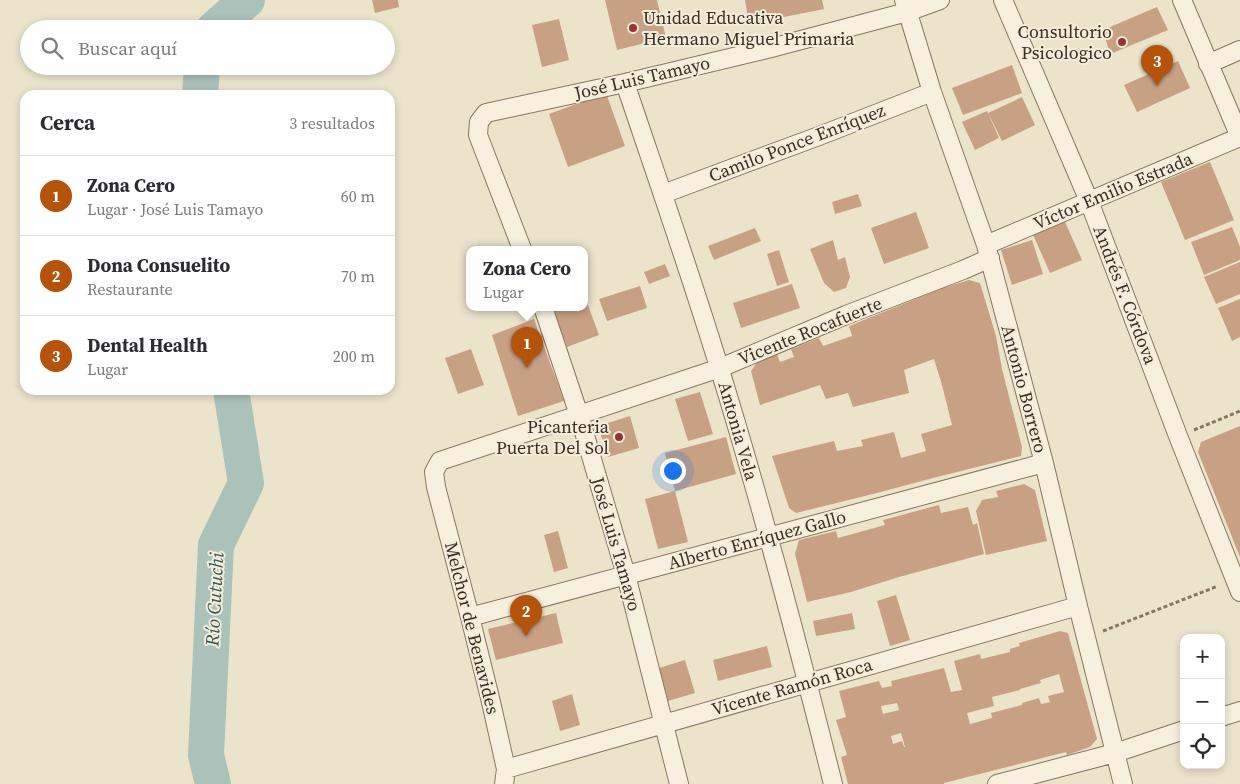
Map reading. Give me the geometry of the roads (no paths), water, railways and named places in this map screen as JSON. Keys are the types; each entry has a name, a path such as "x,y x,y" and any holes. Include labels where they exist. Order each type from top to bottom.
{"street":[{"name":"José Luis Tamayo","path":"521,246 478,135 479,122 486,113 626,83 771,48 906,6 940,0"},
{"name":"Andrés F. Córdova","path":"1003,0 1089,202 1178,436 1238,586"},
{"path":"1182,0 1240,137"},
{"name":"Antonio Borrero","path":"906,6 932,92 988,251 1044,464 1123,784"},
{"path":"1208,64 1240,50"},
{"name":"Antonia Vela","path":"626,83 720,368 769,537 833,784"},
{"name":"Camilo Ponce Enríquez","path":"663,194 932,92"},
{"name":"Víctor Emilio Estrada","path":"988,251 1089,202 1240,137"},
{"name":"Vicente Rocafuerte","path":"434,472 440,461 720,368 963,270 988,251"},
{"name":"José Luis Tamayo","path":"543,311 579,415 626,575 679,784"},
{"name":"Alberto Enríquez Gallo","path":"470,616 1044,464"},
{"name":"Melchor de Benavides","path":"434,472 436,487 470,616 505,776"},
{"name":"Vicente Ramón Roca","path":"505,776 664,724 1078,606"},
{"path":"1225,716 1240,711"},
{"path":"997,784 1115,753 1180,731"}],"waterway":[{"name":"Río Cutuchi","path":"224,20 247,0"},
{"name":"Río Cutuchi","path":"200,90 201,75"},
{"name":"Río Cutuchi","path":"213,784 206,755 216,545 246,483 232,395"}],"place":[{"name":"Unidad Educativa Hermano Miguel Primaria","path":"633,28"},
{"name":"Consultorio Psicologico","path":"1122,42"},
{"name":"Dental Health","path":"1157,86"},
{"name":"Zona Cero","path":"527,368"},
{"name":"Picanteria Puerta Del Sol","path":"619,437"},
{"name":"Dona Consuelito","path":"526,636"}]}
